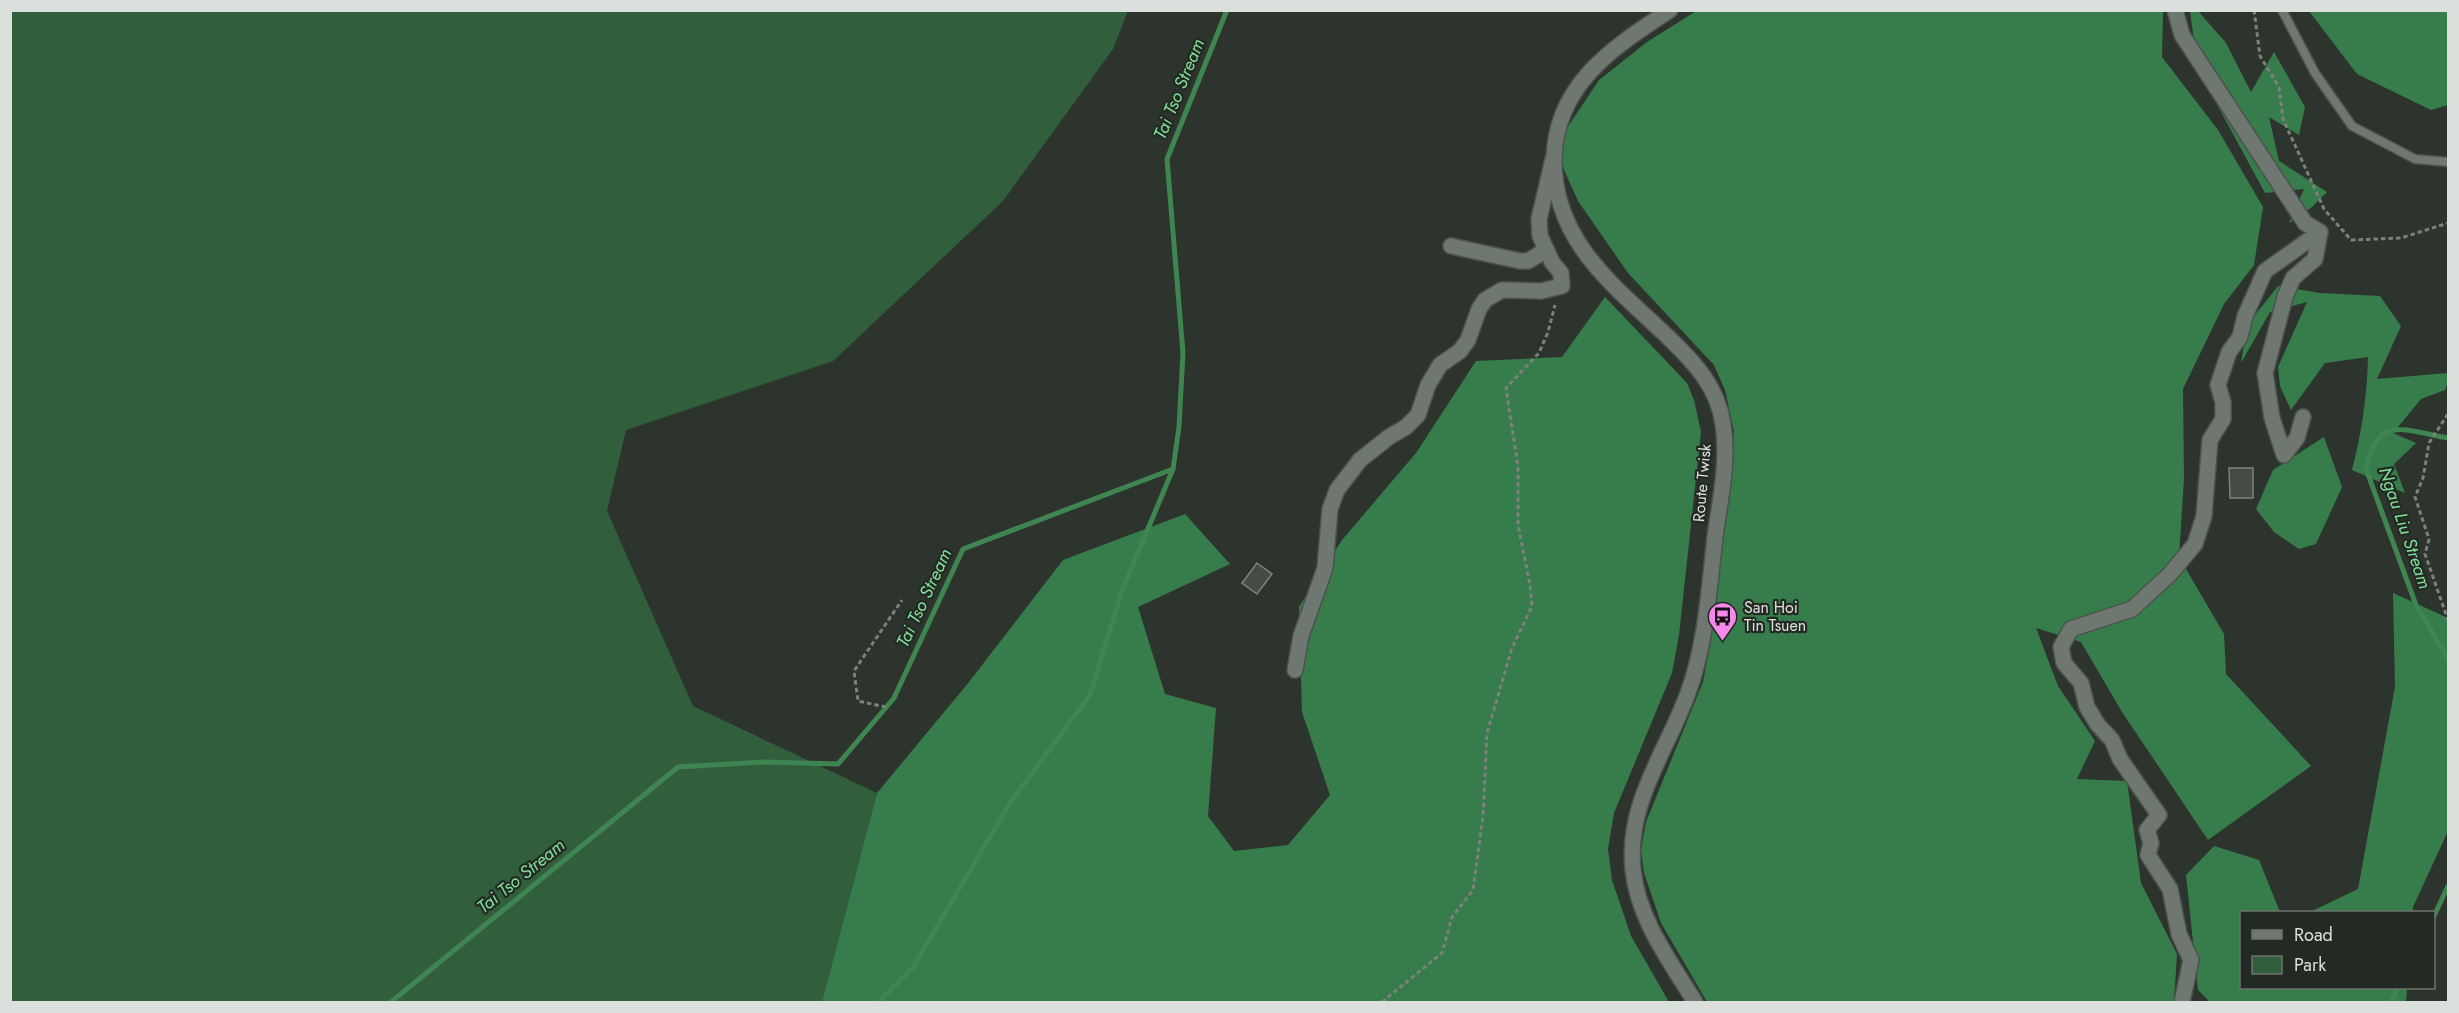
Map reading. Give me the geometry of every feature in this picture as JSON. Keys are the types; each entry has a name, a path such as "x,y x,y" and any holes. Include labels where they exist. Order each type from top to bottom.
{"street":[{"name":"Route Twisk","path":"1670,10 1601,59 1581,82 1560,123 1554,153 1554,171 1559,203 1572,235 1595,267 1701,371 1717,399 1723,423 1724,465 1705,619 1697,660 1682,706 1643,792 1632,840 1633,872 1640,904 1654,934 1695,1002"},
{"path":"2175,10 2181,35 2305,223 2320,232"},
{"path":"1295,670 1301,636 1325,568 1330,510 1336,490 1360,460 1406,427 1418,415 1428,385 1440,365 1460,351 1468,340 1479,309 1485,300 1502,290 1541,291 1562,286 1561,273 1555,268 1540,236 1539,219 1554,153"},
{"path":"2303,417 2297,438 2284,455 2271,418 2265,373 2285,297 2293,278 2315,259 2320,232"},
{"path":"2182,1002 2191,960 2179,934 2170,889 2148,855 2151,843 2147,830 2159,815 2120,759 2112,740 2087,707 2081,683 2064,663 2061,646 2071,629 2132,609 2170,574 2195,544 2204,516 2210,440 2223,419 2223,402 2218,385 2229,352 2240,337 2245,316 2265,271 2320,232"},
{"path":"1450,246 1520,261 1528,261 1546,250"}],"lane":[{"path":"2282,10 2315,74 2352,126 2415,159 2448,162"}],"path":[{"path":"2254,10 2260,56 2279,87 2283,119 2324,209 2351,240 2401,238 2448,223"},
{"path":"1382,1002 1442,953 1452,917 1473,890 1483,816 1487,733 1512,648 1532,606 1518,525 1518,467 1506,388 1539,353 1562,286"},
{"path":"2448,414 2429,443 2423,478 2415,497 2429,539 2425,554 2448,620"},
{"path":"886,707 858,701 854,671 902,600"}],"green space":[{"path":"11,11 1128,11 1113,49 1003,201 833,361 626,430 607,511 693,706 877,793 822,1002 11,1002"},
{"path":"1696,11 2163,11 2162,57 2218,130 2263,207 2254,265 2224,304 2183,389 2184,479 2179,557 2224,634 2226,674 2311,766 2208,840 2122,712 2081,642 2036,628 2058,686 2095,741 2077,779 2127,781 2141,883 2177,954 2174,1002 1707,1002 1661,923 1644,873 1641,850 1646,822 1703,682 1711,640 1734,431 1725,390 1714,365 1628,273 1578,201 1564,170 1559,140 1599,80 1647,42"},
{"path":"2190,11 2198,11 2226,43 2251,92 2274,52 2305,107 2299,135 2269,117 2279,161 2327,192 2312,207 2289,223 2304,189 2265,193 2214,99 2199,77"},
{"path":"2309,11 2448,11 2448,105 2431,110 2357,74"},
{"path":"2278,286 2320,293 2380,296 2401,326 2377,379 2448,373 2445,390 2421,399 2393,433 2416,443 2394,464 2405,493 2352,470 2363,414 2368,357 2325,363 2291,410 2280,386 2278,367 2307,302 2270,312 2241,363 2247,325"},
{"path":"1605,297 1687,383 1694,400 1701,432 1679,635 1672,673 1614,813 1608,849 1612,880 1631,936 1669,1002 822,1002 877,793 969,682 1063,560 1185,514 1230,564 1138,607 1165,694 1216,708 1208,816 1234,851 1288,845 1330,795 1302,712 1299,607 1342,540 1416,453 1476,361 1562,357"},
{"path":"2324,437 2342,487 2316,544 2299,549 2274,532 2256,509 2273,470"},
{"path":"2393,593 2448,618 2448,831 2413,911 2312,911 2358,889 2395,687"},
{"path":"2214,846 2259,860 2280,911 2240,911 2240,989 2407,989 2406,1002 2210,1002 2198,990 2186,875"}],"building":[{"path":"2229,468 2253,468 2253,498 2230,498"},
{"path":"1257,563 1272,574 1257,594 1242,583"}],"waterway":[{"name":"Tai Tso Stream","path":"391,1002 678,767 763,762 838,764 894,698 963,549 1173,469 1179,427 1183,353 1167,159 1227,10"},
{"name":"Ngau Liu Stream","path":"2448,438 2406,430 2386,433 2371,451 2366,469 2416,605 2448,659"},
{"path":"879,1002 912,969 1010,803 1090,695 1122,591 1173,469"},
{"name":"Ngau Liu Stream","path":"2435,914 2448,886"},
{"name":"Ngau Liu Stream","path":"2391,1002 2398,989"}],"place":[{"name":"San Hoi Tin Tsuen","path":"1723,642"}]}
